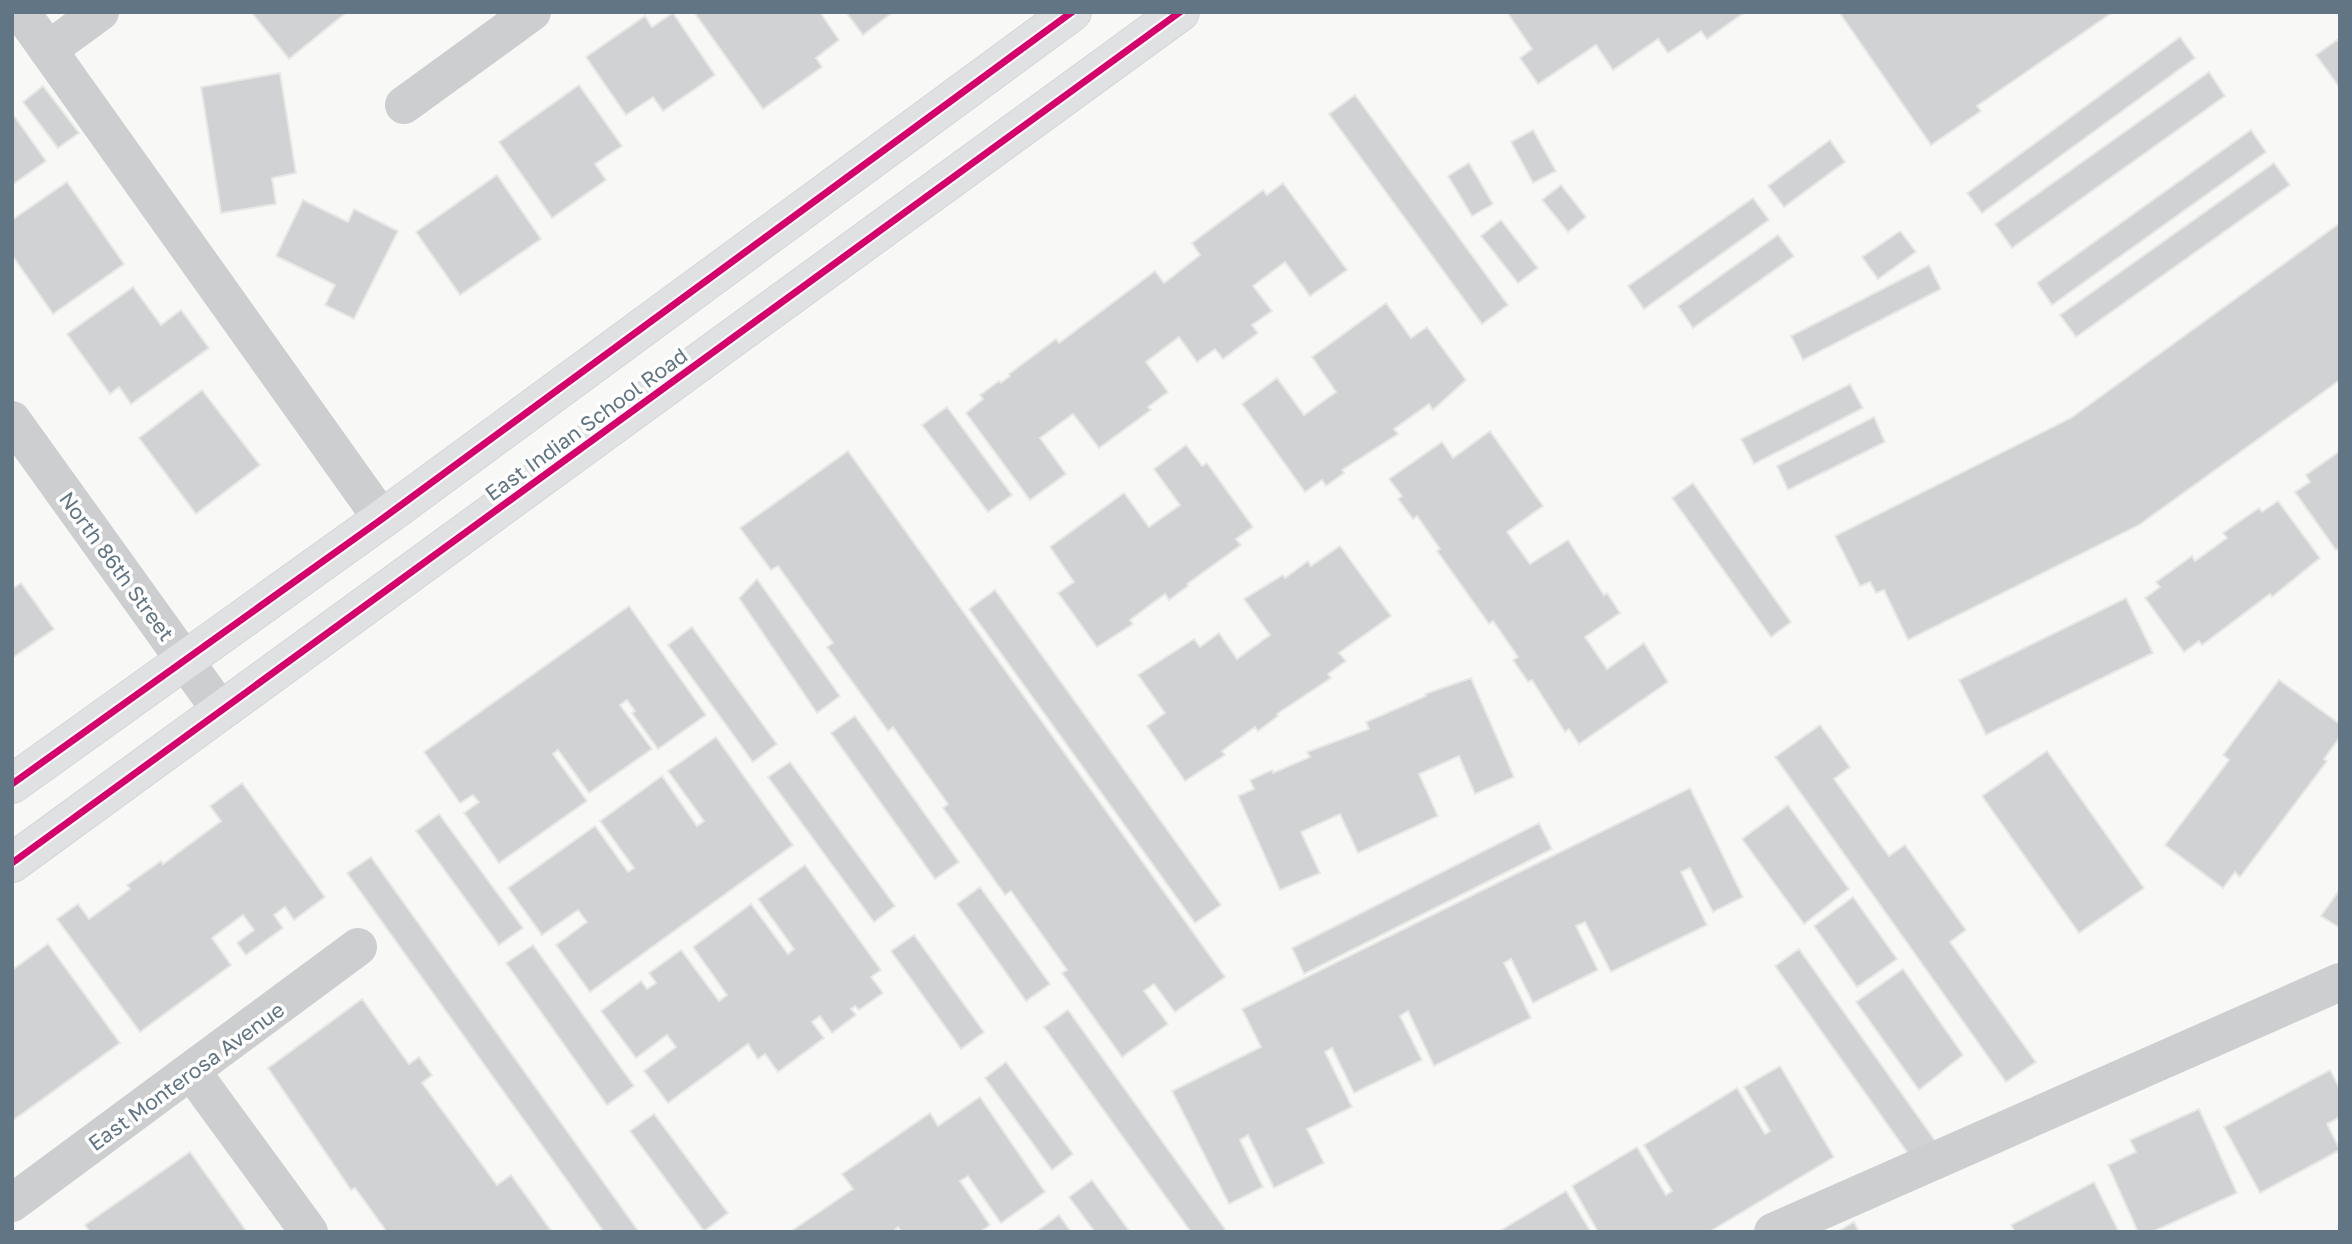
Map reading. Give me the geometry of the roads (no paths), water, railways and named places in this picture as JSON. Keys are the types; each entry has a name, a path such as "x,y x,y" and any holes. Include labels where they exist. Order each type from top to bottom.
{"main road":[{"name":"East Indian School Road","path":"12,863 1180,12"},
{"name":"East Indian School Road","path":"12,784 184,658 382,519 1049,19"}],"street":[{"path":"21,12 382,519"},
{"path":"48,50 100,12"},
{"path":"404,105 532,12"},
{"name":"North 86th Street","path":"12,420 220,711"},
{"name":"East Monterosa Avenue","path":"12,1203 359,947"},
{"path":"1773,1232 2340,982"},
{"path":"192,1072 309,1232"}]}
